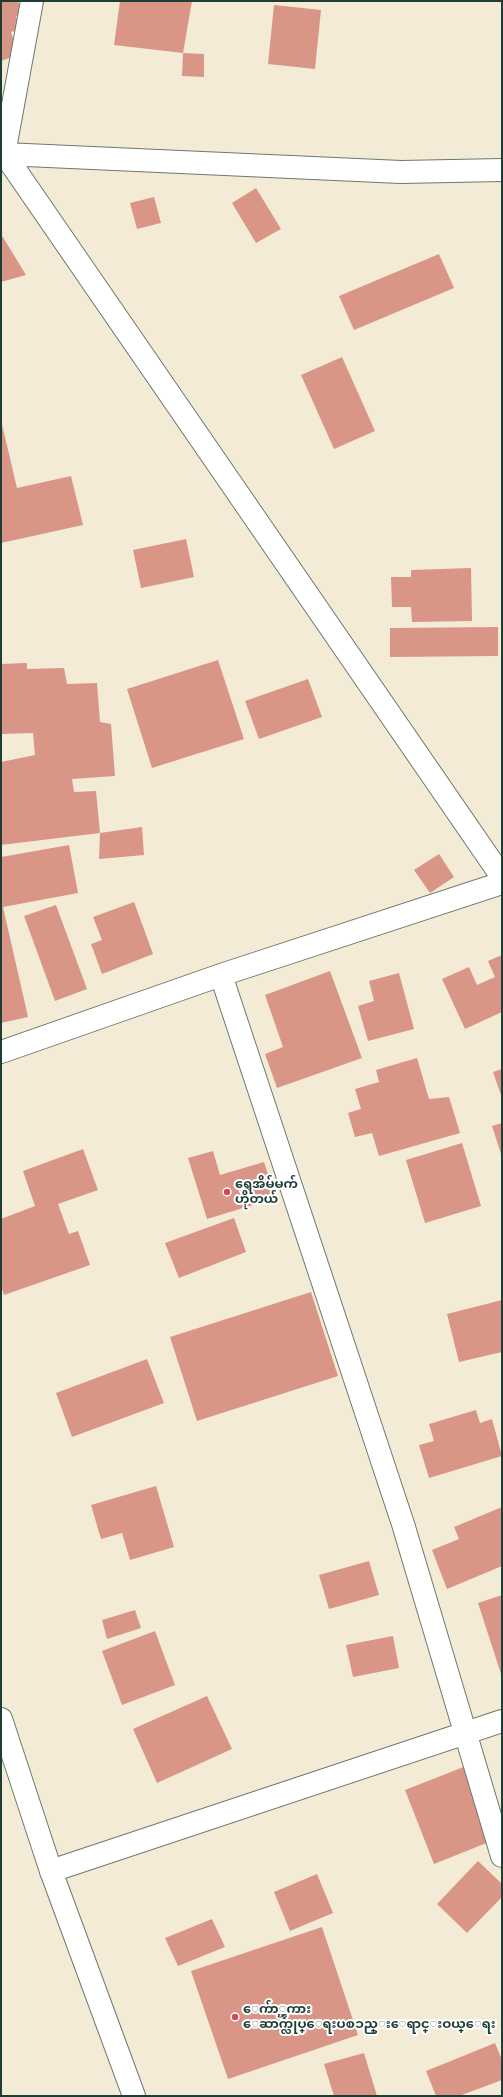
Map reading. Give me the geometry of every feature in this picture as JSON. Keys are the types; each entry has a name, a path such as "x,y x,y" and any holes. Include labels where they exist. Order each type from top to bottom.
{"main road":[{"path":"32,1 3,151 502,878"},
{"path":"3,151 401,172 502,170"},
{"path":"1,1052 221,975 502,883"},
{"path":"221,975 400,1516 502,1856"},
{"path":"1,1719 51,1871 134,2096"},
{"path":"51,1871 502,1720"}],"building":[{"path":"1,1 18,1 22,14 16,16 19,30 11,32 18,55 1,61"},
{"path":"120,1 192,1 183,53 114,45"},
{"path":"274,5 321,10 315,69 268,64"},
{"path":"183,53 204,54 204,77 182,76"},
{"path":"256,188 281,229 256,243 232,203"},
{"path":"154,197 161,223 137,229 130,203"},
{"path":"1,234 26,275 1,282"},
{"path":"439,254 454,288 354,330 339,296"},
{"path":"342,357 375,431 334,449 301,375"},
{"path":"1,420 17,488 71,476 83,525 1,543"},
{"path":"186,539 194,577 141,588 133,550"},
{"path":"471,568 472,621 412,622 411,607 392,607 391,577 411,577 411,570"},
{"path":"498,627 498,656 390,657 390,628"},
{"path":"218,660 244,739 152,768 127,689"},
{"path":"27,663 27,669 64,668 67,684 97,683 100,722 111,724 115,776 72,779 74,792 96,791 100,833 1,845 1,762 35,755 33,733 1,734 1,664"},
{"path":"308,679 322,717 259,739 245,701"},
{"path":"142,827 144,855 99,859 100,833"},
{"path":"69,845 78,893 3,907 28,1017 1,1023 1,857"},
{"path":"439,854 454,877 430,893 414,870"},
{"path":"134,902 153,954 102,974 91,944 102,940 93,917"},
{"path":"56,905 87,989 55,1001 24,916"},
{"path":"502,955 502,1012 465,1029 442,979 469,967 477,985 495,977 488,961"},
{"path":"330,971 362,1058 277,1088 265,1054 283,1047 265,995"},
{"path":"399,973 414,1029 368,1041 358,1006 374,1001 369,981"},
{"path":"417,1058 429,1099 449,1097 460,1133 379,1156 372,1133 355,1137 348,1113 361,1109 355,1089 379,1082 376,1070"},
{"path":"502,1069 502,1098 493,1072"},
{"path":"502,1123 502,1157 492,1126"},
{"path":"462,1143 481,1206 425,1223 406,1160"},
{"path":"83,1149 98,1190 58,1204 69,1234 78,1231 90,1265 4,1295 1,1286 1,1219 35,1206 23,1171"},
{"path":"213,1151 220,1175 264,1162 276,1198 207,1219 188,1158"},
{"path":"234,1218 246,1252 179,1278 165,1243"},
{"path":"311,1292 338,1376 197,1421 170,1337"},
{"path":"502,1300 502,1352 459,1362 447,1314"},
{"path":"147,1359 164,1403 72,1437 56,1393"},
{"path":"476,1410 480,1423 492,1419 502,1456 429,1478 419,1445 434,1441 429,1424"},
{"path":"156,1486 174,1547 130,1560 122,1533 101,1539 91,1505"},
{"path":"502,1507 502,1566 447,1589 432,1550 459,1539 454,1527"},
{"path":"369,1561 379,1595 329,1609 319,1575"},
{"path":"502,1595 502,1677 478,1603"},
{"path":"135,1610 141,1628 107,1639 102,1620"},
{"path":"155,1631 175,1685 122,1705 102,1651"},
{"path":"393,1636 399,1668 353,1677 346,1645"},
{"path":"207,1696 232,1749 157,1783 133,1729"},
{"path":"466,1766 494,1840 434,1864 405,1790"},
{"path":"478,1861 502,1884 502,1897 467,1933 437,1904"},
{"path":"317,1874 333,1913 290,1931 274,1892"},
{"path":"212,1919 225,1947 178,1966 165,1938"},
{"path":"322,1927 358,2035 228,2079 191,1971"},
{"path":"495,2043 502,2060 502,2080 459,2096 436,2096 426,2071"},
{"path":"364,2053 377,2096 334,2096 324,2064"}],"place":[{"name":"ရွှေအိမ်မက် ဟိုတယ်","path":"227,1192"},
{"name":"ေက်ာ္ၾကား ေဆာက္လုပ္ေရးပစၥည္းေရာင္းဝယ္ေရး","path":"235,2017"}]}
